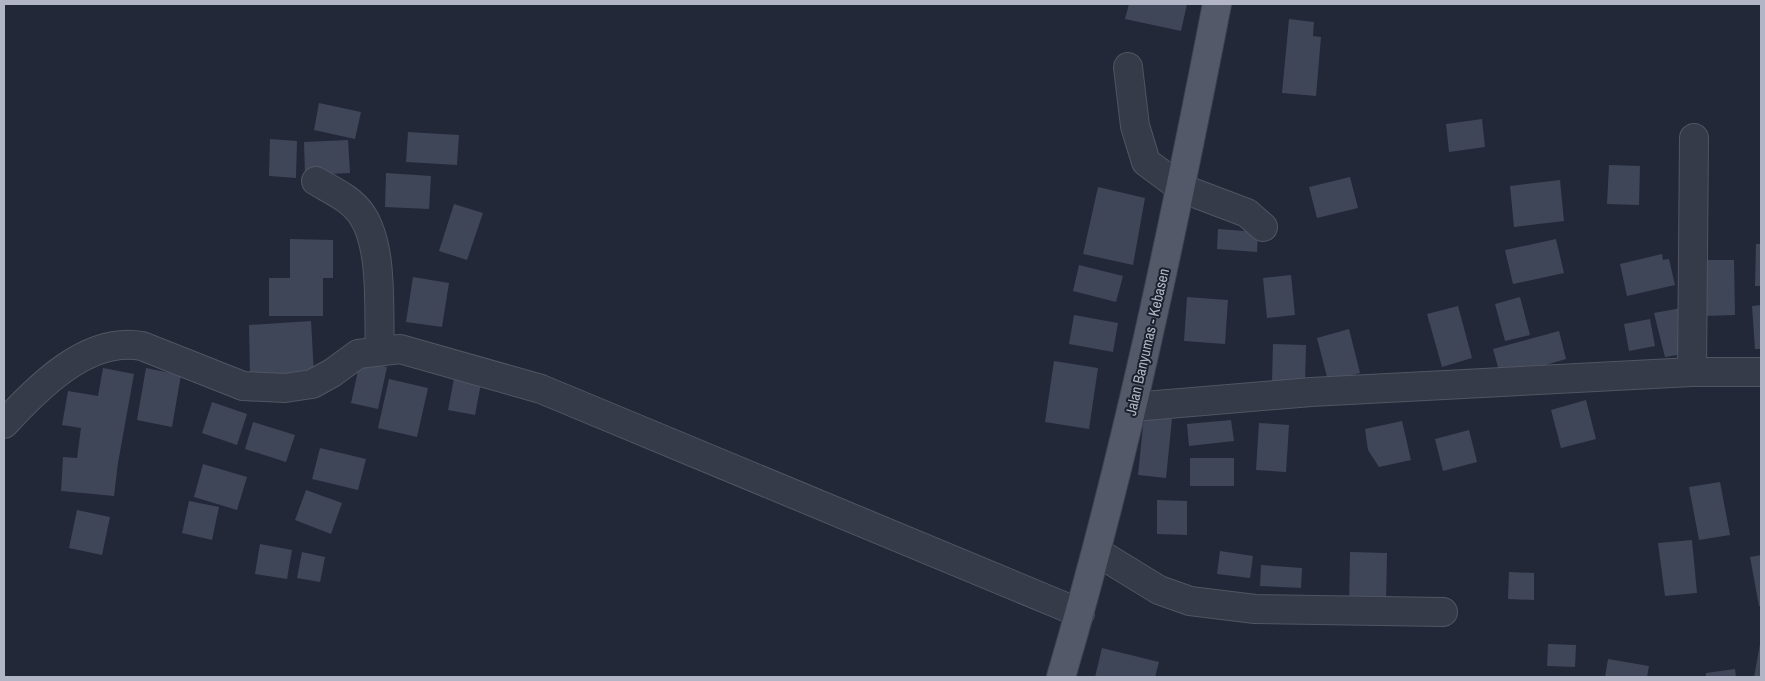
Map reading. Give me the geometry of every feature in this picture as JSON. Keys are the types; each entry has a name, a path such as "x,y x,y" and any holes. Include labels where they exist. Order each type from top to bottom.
{"main road":[{"name":"Jalan Banyumas - Kebasen","path":"1061,677 1097,552 1133,407 1181,188 1217,4"}],"street":[{"path":"1128,68 1136,126 1146,162 1181,188 1247,213 1263,228"},
{"path":"1692,372 1694,138"},
{"path":"316,181 342,196 361,213 371,232 376,259 380,350"},
{"path":"4,424 66,367 102,348 117,344 124,343 142,346 243,386 284,388 312,384 332,373 358,354 400,348 541,389 1080,613"},
{"path":"1133,407 1311,392 1692,372 1761,372"},
{"path":"1097,552 1160,590 1190,602 1255,609 1443,612"}],"building":[{"path":"1129,4 1187,4 1181,31 1125,19"},
{"path":"1289,19 1314,22 1313,36 1321,37 1316,96 1282,93"},
{"path":"319,103 361,112 355,139 314,130"},
{"path":"1482,119 1485,147 1449,152 1446,124"},
{"path":"408,132 459,135 457,165 406,162"},
{"path":"270,139 297,141 296,178 269,176"},
{"path":"348,140 350,173 305,175 304,142"},
{"path":"1609,165 1640,166 1639,205 1607,204"},
{"path":"386,173 431,176 429,209 385,207"},
{"path":"1350,177 1358,208 1317,218 1309,187"},
{"path":"1560,180 1564,221 1514,227 1510,186"},
{"path":"1098,187 1145,198 1133,265 1083,254"},
{"path":"454,204 483,213 467,260 439,251"},
{"path":"1218,229 1258,232 1257,252 1217,249"},
{"path":"290,239 333,240 333,278 323,278 323,316 269,316 269,278 290,278"},
{"path":"1556,239 1564,273 1513,284 1505,250"},
{"path":"1756,244 1761,244 1761,286 1755,286"},
{"path":"1662,254 1663,260 1669,259 1675,285 1627,296 1620,264"},
{"path":"1703,260 1734,260 1735,315 1704,316"},
{"path":"1079,265 1123,276 1116,302 1073,291"},
{"path":"1291,275 1295,315 1267,318 1263,278"},
{"path":"413,277 449,283 442,327 406,322"},
{"path":"1187,297 1228,300 1225,344 1184,341"},
{"path":"1520,297 1530,335 1505,341 1495,304"},
{"path":"1761,305 1761,349 1755,349 1752,306"},
{"path":"1458,306 1472,358 1442,367 1427,314"},
{"path":"1681,308 1689,353 1665,357 1654,313"},
{"path":"1074,315 1118,323 1113,352 1069,344"},
{"path":"1650,319 1655,346 1629,351 1624,324"},
{"path":"311,321 314,374 250,375 249,325"},
{"path":"1349,329 1360,373 1328,381 1317,338"},
{"path":"1559,331 1566,359 1501,378 1493,349"},
{"path":"1273,344 1306,345 1305,383 1272,382"},
{"path":"360,361 387,367 378,409 351,403"},
{"path":"1054,361 1098,368 1089,429 1045,422"},
{"path":"103,368 134,374 114,496 61,491 63,457 77,458 81,428 62,425 68,391 98,396"},
{"path":"146,368 181,375 172,427 137,420"},
{"path":"455,373 482,378 475,415 448,410"},
{"path":"389,379 428,388 417,437 378,428"},
{"path":"1586,400 1596,439 1561,448 1551,410"},
{"path":"212,402 247,414 237,445 202,433"},
{"path":"1144,416 1172,419 1166,478 1138,475"},
{"path":"1231,420 1234,441 1189,446 1187,424"},
{"path":"1402,421 1411,460 1379,467 1368,450 1365,429"},
{"path":"253,422 295,435 286,462 245,449"},
{"path":"1259,423 1289,425 1286,472 1256,470"},
{"path":"1469,430 1477,462 1443,471 1435,439"},
{"path":"320,448 366,459 358,490 312,479"},
{"path":"1190,458 1234,458 1234,486 1190,486"},
{"path":"203,464 247,477 237,510 194,497"},
{"path":"1720,482 1730,535 1699,540 1689,487"},
{"path":"306,490 342,503 331,534 295,520"},
{"path":"1157,500 1187,501 1187,535 1157,534"},
{"path":"189,501 219,507 212,540 182,533"},
{"path":"77,510 110,517 102,555 69,548"},
{"path":"1692,540 1697,593 1665,596 1658,543"},
{"path":"260,544 292,550 287,579 255,574"},
{"path":"1220,551 1253,556 1250,578 1217,574"},
{"path":"302,552 325,557 320,582 297,578"},
{"path":"1350,552 1387,553 1386,603 1349,602"},
{"path":"1761,555 1761,606 1759,606 1750,557"},
{"path":"1261,565 1302,568 1301,588 1260,586"},
{"path":"1509,572 1534,573 1534,600 1508,599"},
{"path":"1548,644 1576,645 1575,667 1547,666"},
{"path":"1760,644 1761,677 1754,677"},
{"path":"1102,648 1159,662 1155,677 1095,677"},
{"path":"1608,659 1649,666 1647,677 1605,677"},
{"path":"1735,669 1736,677 1706,677 1706,673"}]}
